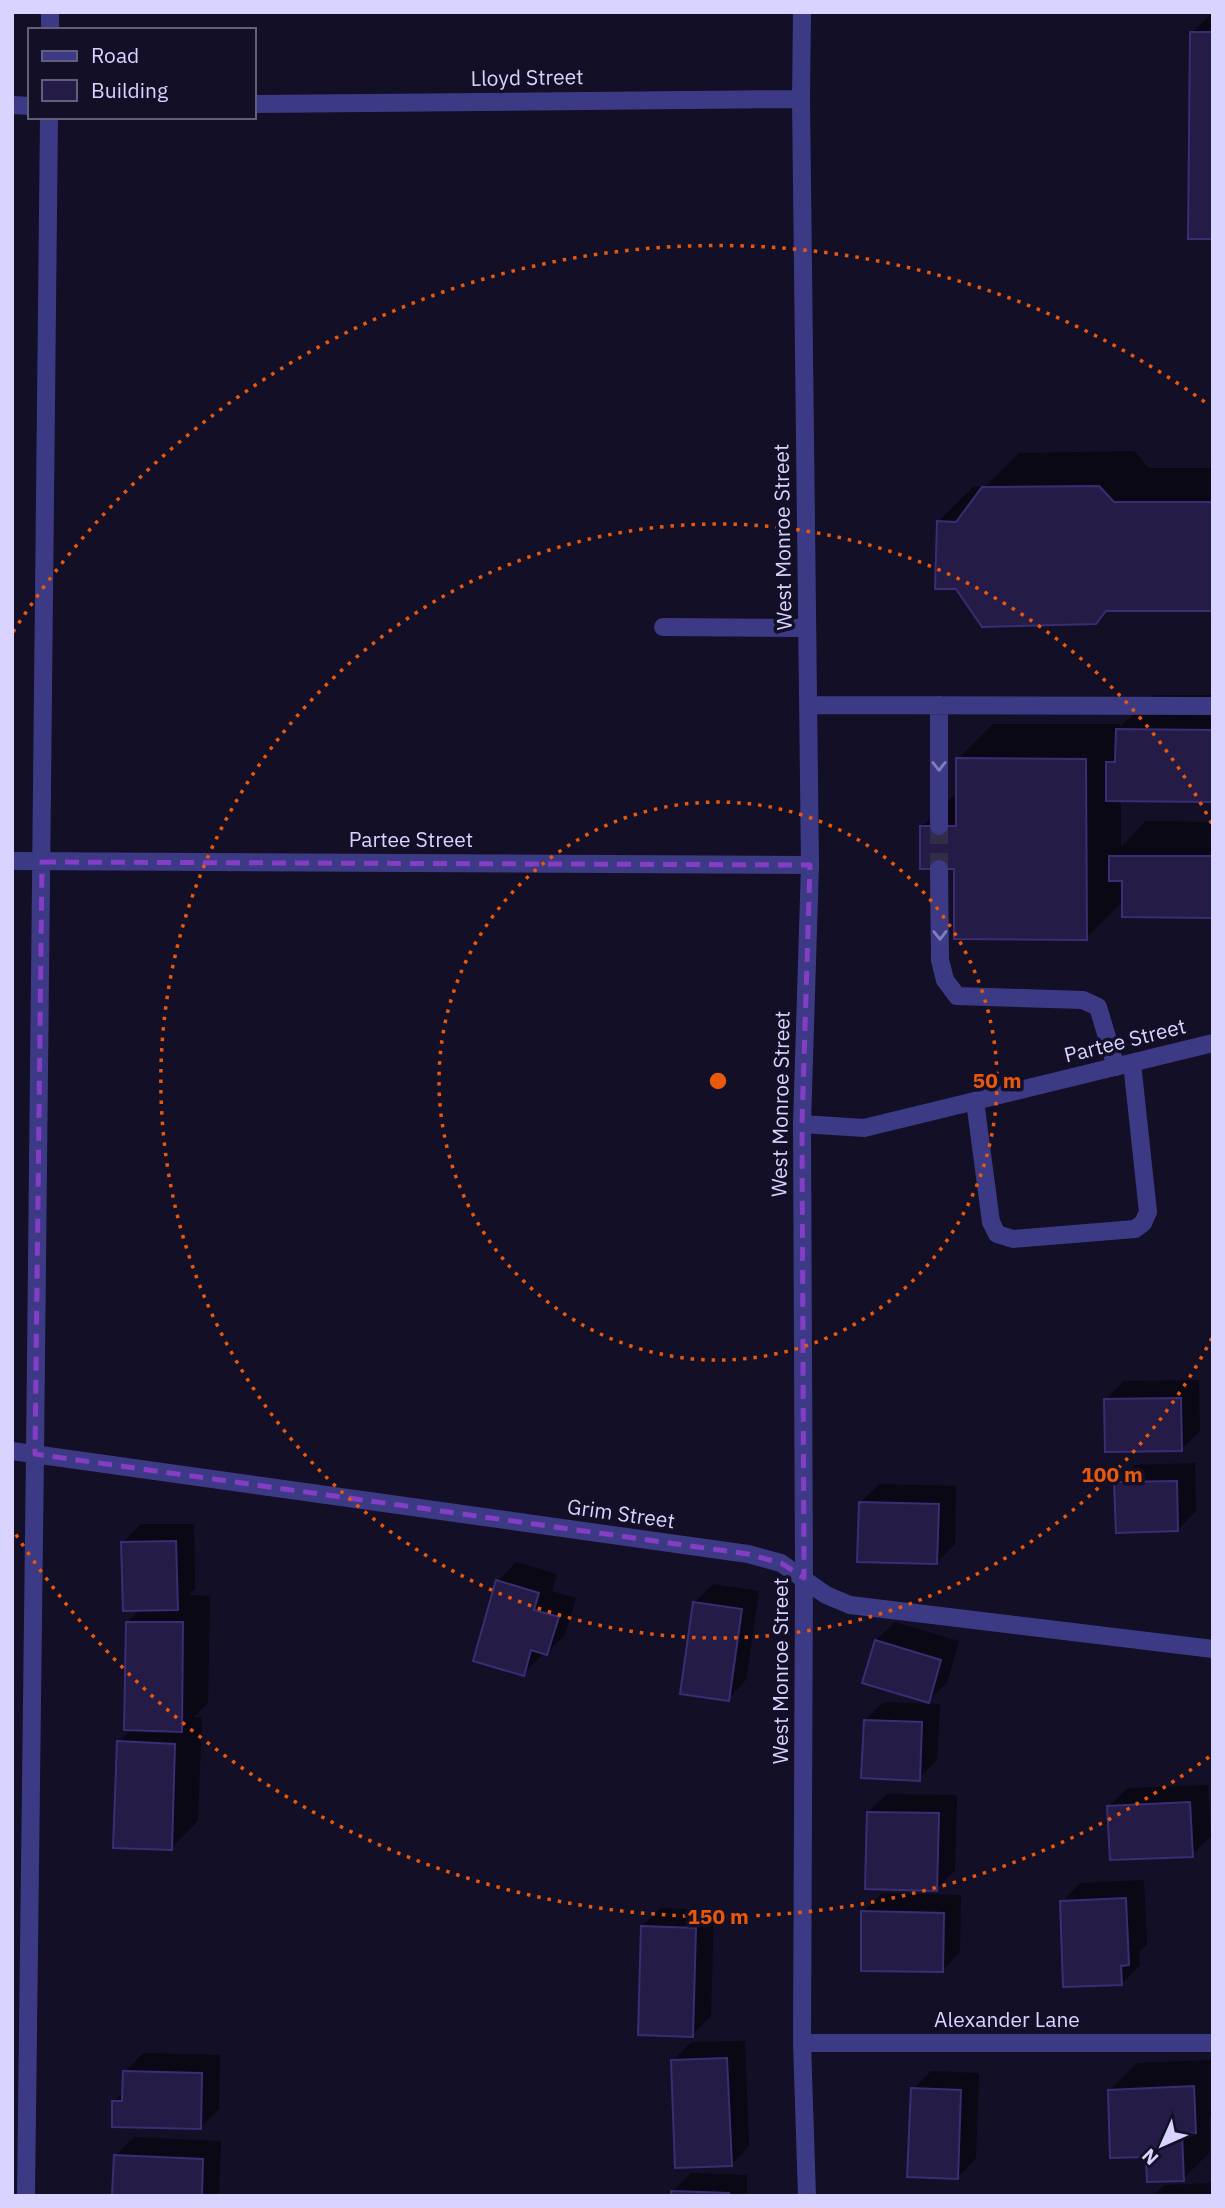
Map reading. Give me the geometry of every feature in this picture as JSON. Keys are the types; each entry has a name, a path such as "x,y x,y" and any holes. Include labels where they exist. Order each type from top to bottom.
{"street":[{"name":"West Monroe Street","path":"802,12 810,865 802,1124 802,2043 807,2196"},
{"name":"Lloyd Street","path":"256,104 801,99"},
{"path":"26,2196 49,119"},
{"path":"663,627 807,628"},
{"path":"808,705 1213,706"},
{"path":"939,705 939,826"},
{"name":"Partee Street","path":"12,861 810,865"},
{"path":"939,869 940,960 945,980 957,996 1083,1000 1098,1007 1124,1065 1148,1212 1143,1223 1135,1229 1013,1239 997,1234 991,1222 975,1101"},
{"name":"Partee Street","path":"802,1124 864,1128 1213,1043"},
{"name":"Grim Street","path":"12,1451 748,1554 781,1563 826,1595 850,1605 1213,1649"},
{"name":"Alexander Lane","path":"802,2043 1213,2043"}],"highlighted area":[{"path":"42,862 810,865 802,1124 804,1578 781,1563 748,1554 35,1454"}],"building":[{"path":"1190,32 1213,32 1213,239 1188,239"},
{"path":"1099,486 1114,502 1213,502 1213,611 1106,611 1096,624 982,627 956,589 935,589 937,521 956,522 982,487"},
{"path":"1116,729 1213,730 1213,802 1106,801 1106,762 1115,762"},
{"path":"956,758 1086,759 1087,940 954,939 954,869 920,869 920,826 956,826"},
{"path":"1109,856 1213,856 1213,918 1122,917 1122,881 1109,881"},
{"path":"1181,1398 1182,1451 1105,1452 1104,1399"},
{"path":"1177,1481 1178,1531 1116,1533 1114,1482"},
{"path":"859,1502 939,1504 937,1564 857,1562"},
{"path":"176,1541 178,1610 123,1611 121,1542"},
{"path":"496,1580 539,1593 534,1610 559,1617 547,1655 531,1650 524,1676 473,1661"},
{"path":"693,1602 742,1609 729,1701 680,1694"},
{"path":"126,1622 183,1622 182,1732 124,1730"},
{"path":"875,1640 941,1660 929,1703 862,1683"},
{"path":"864,1720 922,1722 920,1781 861,1778"},
{"path":"117,1741 175,1744 172,1850 113,1848"},
{"path":"1190,1802 1193,1857 1110,1860 1107,1806"},
{"path":"867,1812 939,1813 937,1891 865,1889"},
{"path":"1126,1898 1129,1965 1121,1966 1122,1985 1063,1987 1060,1901"},
{"path":"861,1911 944,1913 943,1972 861,1971"},
{"path":"641,1926 696,1928 693,2037 638,2035"},
{"path":"727,2058 732,2166 675,2168 671,2060"},
{"path":"123,2071 202,2073 201,2129 112,2127 112,2101 122,2101"},
{"path":"1194,2086 1196,2133 1182,2134 1184,2181 1147,2182 1146,2157 1110,2158 1108,2090"},
{"path":"911,2088 961,2090 958,2179 907,2177"},
{"path":"114,2155 203,2159 202,2196 112,2196"},
{"path":"671,2191 729,2193 729,2196 671,2196"}],"tunnel":[{"path":"939,826 939,869"}]}
